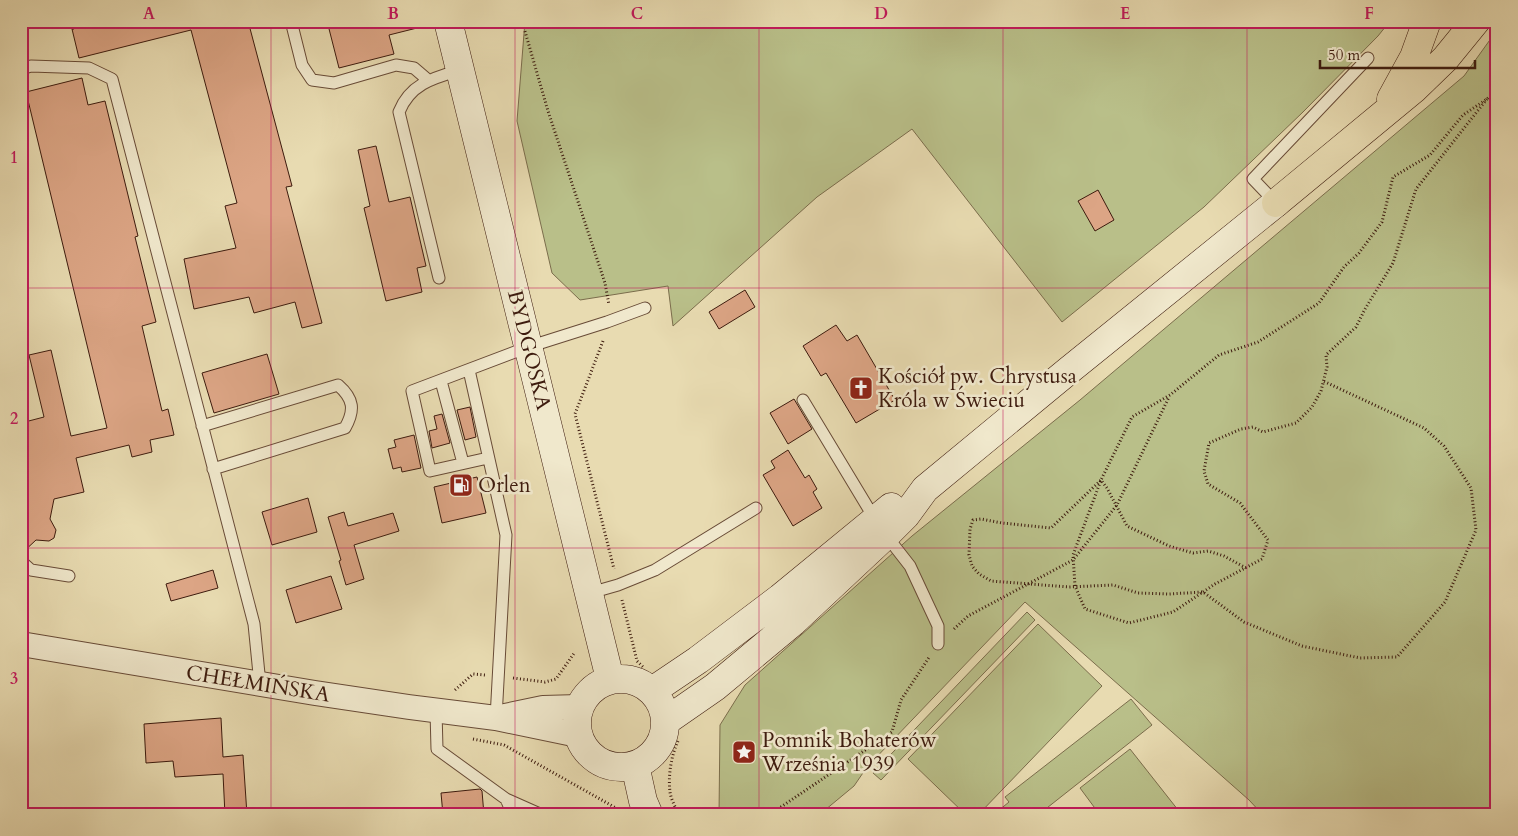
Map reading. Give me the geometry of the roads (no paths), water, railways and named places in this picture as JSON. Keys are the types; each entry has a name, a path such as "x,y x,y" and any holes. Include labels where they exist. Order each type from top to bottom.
{"main road":[{"path":"1377,118 1391,98 1414,57 1427,21"},
{"path":"1276,203 1414,89 1445,59 1476,21"}],"street":[{"name":"BYDGOSKA","path":"448,21 610,679"},
{"path":"666,721 714,687 793,622 881,528 896,502 925,489 1276,203"},
{"path":"652,680 662,704 666,721 664,735 658,748 648,759 635,765 621,768 606,765 594,758 584,748 578,734 576,721 579,707 586,695 597,685 610,679 625,678 640,682 652,680 698,660 881,528"},
{"name":"CHEŁMIŃSKA","path":"21,644 260,684 436,722 496,718 543,708 579,707"},
{"name":"CHEŁMIŃSKA","path":"496,718 578,734"},
{"path":"635,765 643,801 650,815"}],"lane":[{"path":"291,21 302,65 312,80 334,83 396,65 414,68 428,80"},
{"path":"1276,203 1253,179 1368,58"},
{"path":"21,69 31,66 89,68 112,78 254,624 260,684"},
{"path":"439,278 399,112 404,99 428,80 460,70"},
{"path":"488,458 430,471 412,392 528,347 645,308"},
{"path":"469,370 506,536 496,718"},
{"path":"441,381 463,463"},
{"path":"202,426 338,385 347,393 352,407 350,419 345,428 213,469"},
{"path":"803,400 881,528 910,566 938,626 938,644"},
{"path":"590,593 618,585 655,570 756,508"},
{"path":"21,561 31,570 69,576"},
{"path":"436,722 437,749 506,799 542,815"},
{"path":"506,799 513,815"}],"place":[{"name":"Kościół pw. Chrystusa Króla w Świeciu","path":"861,388"},
{"name":"Orlen","path":"461,485"},
{"name":"Pomnik Bohaterów Września 1939","path":"744,752"}]}
